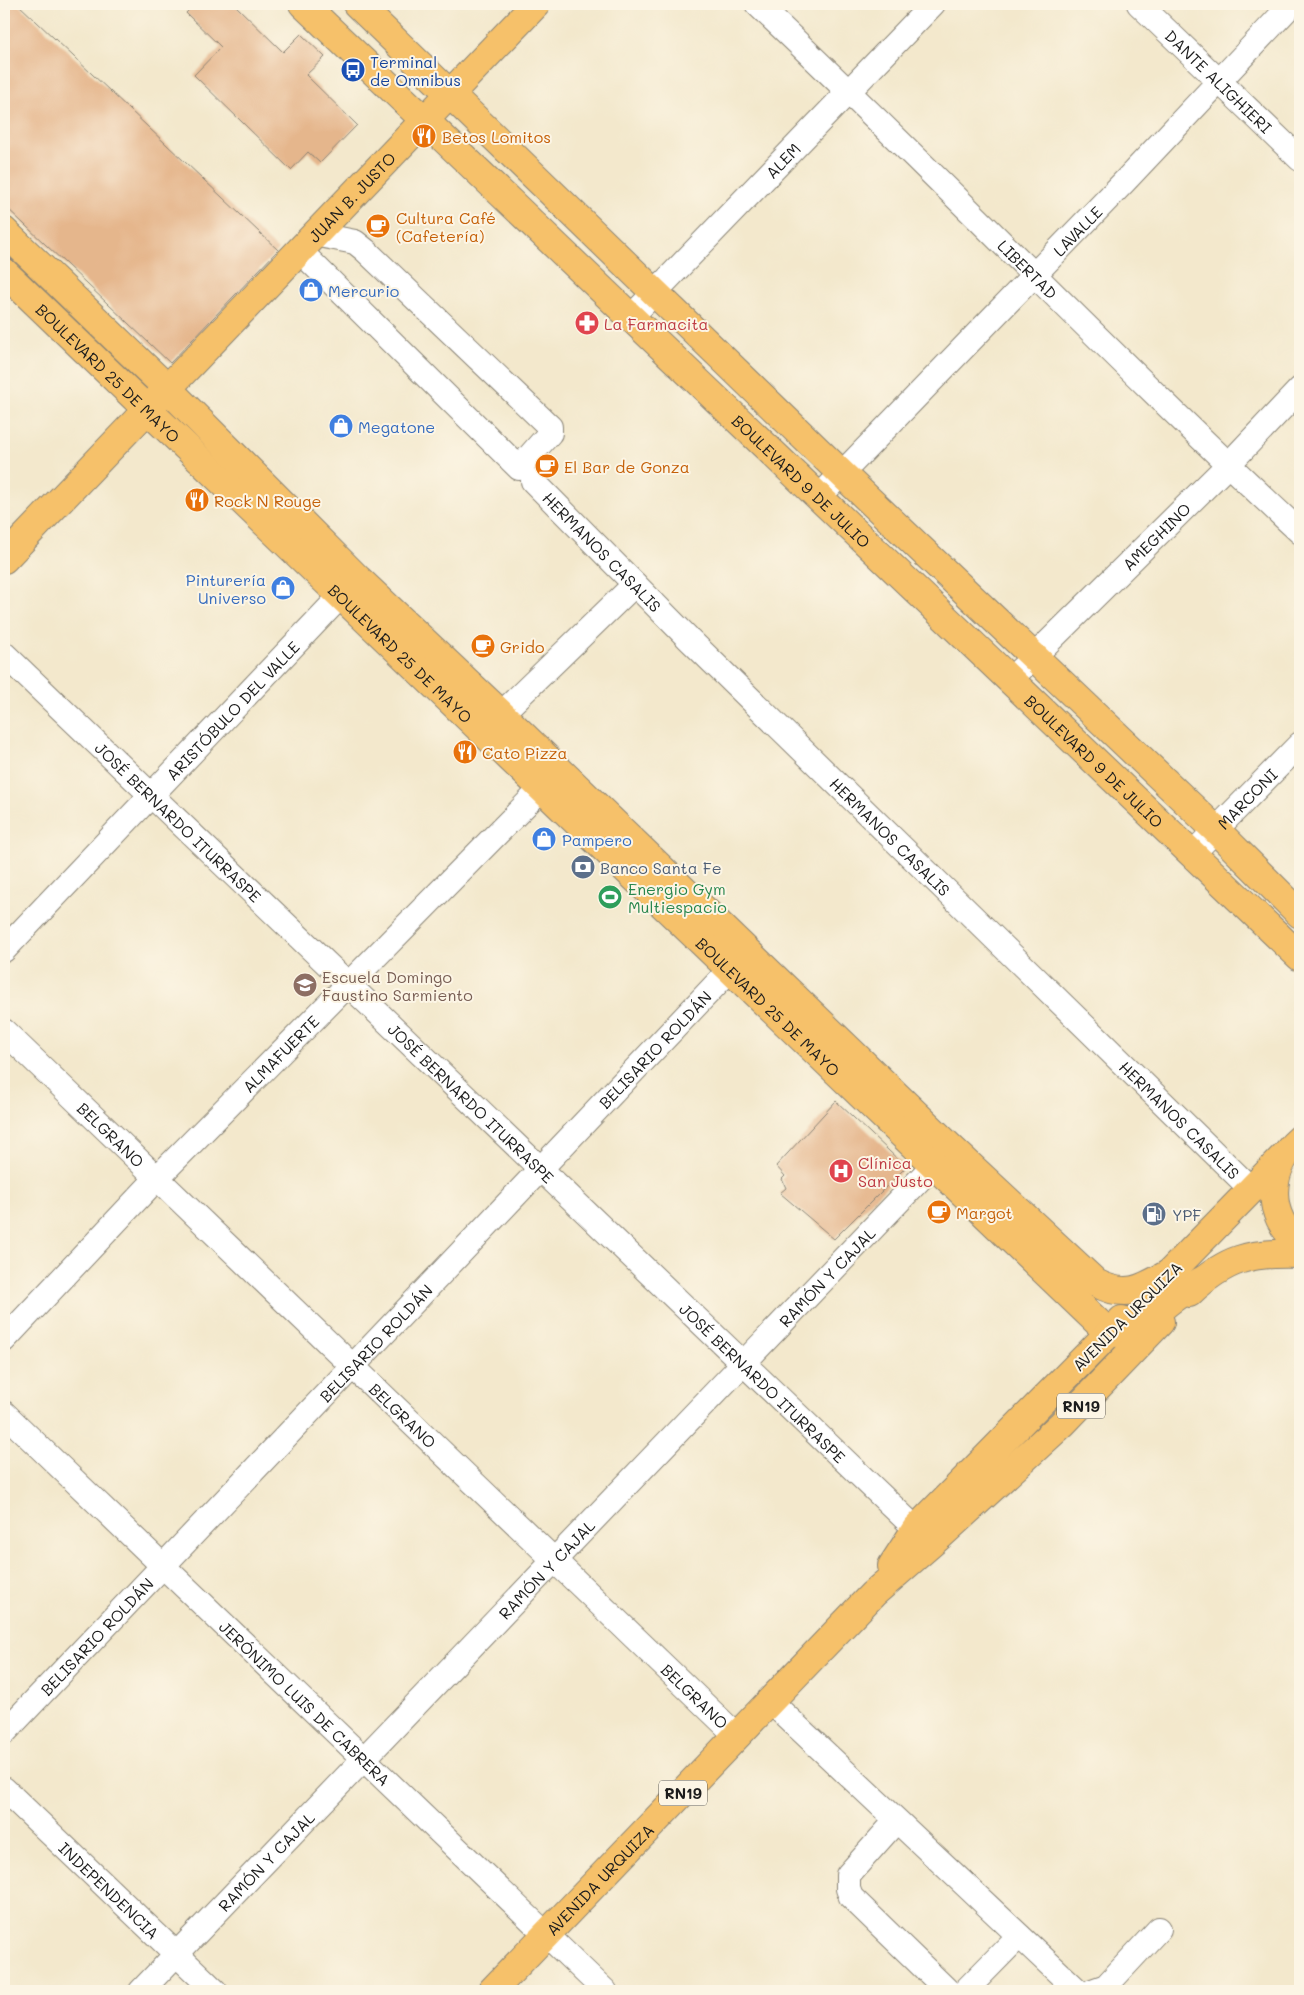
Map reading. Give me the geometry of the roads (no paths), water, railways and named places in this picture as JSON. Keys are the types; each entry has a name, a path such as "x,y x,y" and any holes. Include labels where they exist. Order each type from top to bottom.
{"main road":[{"name":"BOULEVARD 9 DE JULIO","path":"303,4 1300,957"},
{"name":"BOULEVARD 9 DE JULIO","path":"357,4 1032,657 1215,829 1300,914"},
{"name":"JUAN B. JUSTO","path":"4,559 536,4"},
{"name":"BOULEVARD 25 DE MAYO","path":"4,231 167,388 349,587 942,1155 1109,1333"},
{"name":"BOULEVARD 25 DE MAYO","path":"11,279 146,409 349,587 501,714 550,780"},
{"name":"AVENIDA URQUIZA","path":"873,1594 916,1528 1170,1273 1295,1144"},
{"name":"RN19","path":"1295,1144 1280,1162 1274,1182 1275,1203 1282,1223 1288,1232 1300,1243"},
{"name":"BOULEVARD 25 DE MAYO","path":"942,1155 1096,1283 1108,1289 1137,1291 1170,1273"},
{"name":"AVENIDA URQUIZA","path":"492,1991 873,1594 941,1536 1080,1407 1202,1281 1219,1269 1251,1255 1300,1254"},
{"path":"1109,1333 1123,1334 1136,1329 1174,1297 1202,1281"}],"street":[{"name":"LIBERTAD","path":"757,4 849,91 1228,465 1300,532"},
{"name":"ALEM","path":"631,317 933,4"},
{"name":"DANTE ALIGHIERI","path":"1139,4 1300,159"},
{"name":"LAVALLE","path":"819,497 1292,4"},
{"path":"306,242 355,242 550,427 550,433 526,474"},
{"name":"HERMANOS CASALIS","path":"306,242 526,474 635,584 1251,1189"},
{"path":"11,279 39,266"},
{"name":"AMEGHINO","path":"1010,680 1228,465 1300,389"},
{"path":"501,714 635,584"},
{"name":"ARISTÓBULO DEL VALLE","path":"4,950 150,794 349,587"},
{"name":"JOSÉ BERNARDO ITURRASPE","path":"4,654 916,1528"},
{"name":"MARCONI","path":"1192,854 1300,744"},
{"name":"ALMAFUERTE","path":"4,1340 156,1178 550,780"},
{"name":"BELISARIO ROLDÁN","path":"4,1733 739,960"},
{"name":"BELGRANO","path":"4,1031 737,1736"},
{"name":"RAMÓN Y CAJAL","path":"142,1991 942,1155"},
{"name":"JERÓNIMO LUIS DE CABRERA","path":"4,1413 545,1936 605,1991"},
{"path":"770,1701 1078,1991"},
{"name":"INDEPENDENCIA","path":"4,1790 215,1991"},
{"path":"896,1821 848,1875 848,1889 851,1897 948,1991"},
{"path":"1092,1991 1106,1986 1159,1929"},
{"path":"965,1991 1019,1936"}],"place":[{"name":"Terminal de Omnibus","path":"353,70"},
{"name":"Betos Lomitos","path":"424,136"},
{"name":"Cultura Café (Cafetería)","path":"378,226"},
{"name":"Mercurio","path":"311,290"},
{"name":"La Farmacita","path":"587,323"},
{"name":"Megatone","path":"341,426"},
{"name":"El Bar de Gonza","path":"547,466"},
{"name":"Rock N Rouge","path":"197,500"},
{"name":"Pinturería Universo","path":"283,588"},
{"name":"Grido","path":"483,646"},
{"name":"Cato Pizza","path":"465,752"},
{"name":"Pampero","path":"544,839"},
{"name":"Banco Santa Fe","path":"583,867"},
{"name":"Energio Gym Multiespacio","path":"610,897"},
{"name":"Escuela Domingo Faustino Sarmiento","path":"305,985"},
{"name":"Clínica San Justo","path":"841,1171"},
{"name":"Margot","path":"939,1212"},
{"name":"YPF","path":"1154,1214"}]}
